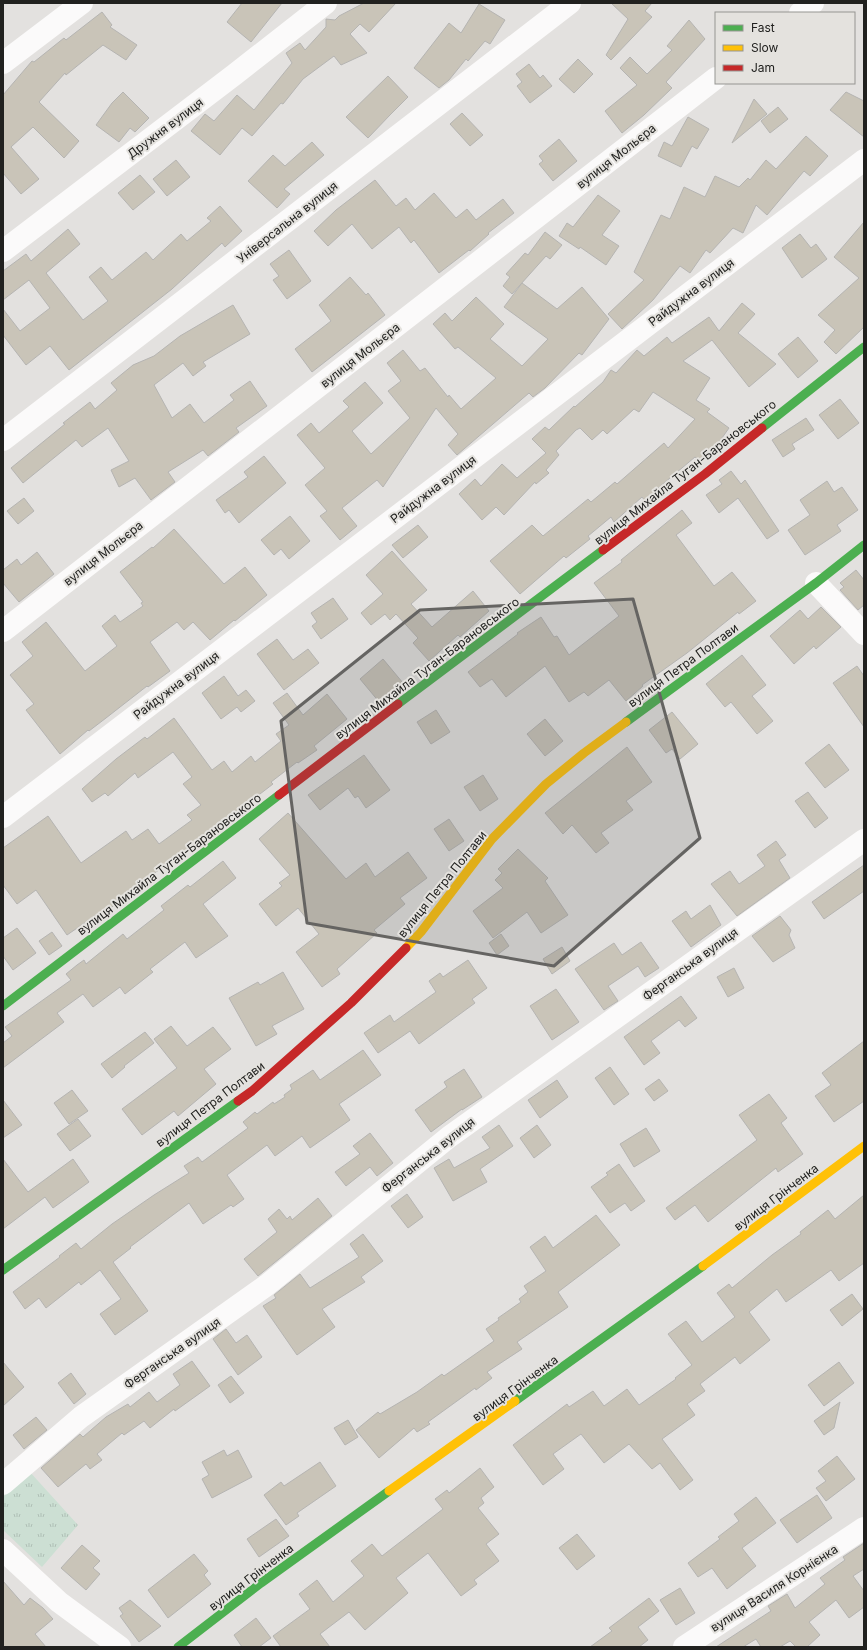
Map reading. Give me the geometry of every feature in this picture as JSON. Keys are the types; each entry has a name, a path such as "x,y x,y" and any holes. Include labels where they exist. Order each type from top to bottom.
{"street":[{"path":"3,63 82,3"},
{"name":"Дружня вулиця","path":"3,251 326,3"},
{"name":"Універсальна вулиця","path":"3,440 570,3"},
{"path":"801,12 813,3"},
{"name":"вулиця Мольєра","path":"3,631 715,79"},
{"name":"Райдужна вулиця","path":"3,818 864,160"},
{"name":"вулиця Михайла Туган-Барановського","path":"3,1006 457,660 705,474 864,347"},
{"name":"вулиця Петра Полтави","path":"3,1270 252,1091 351,1003 420,932 492,839 546,784 584,753 816,583 864,545"},
{"path":"816,583 864,634"},
{"name":"Ферганська вулиця","path":"3,1484 81,1417 266,1285 449,1137 864,840"},
{"name":"вулиця Грінченка","path":"178,1647 261,1583 649,1306 864,1146"},
{"name":"вулиця Василя Корнієнка","path":"684,1647 864,1528"},
{"path":"3,1550 59,1602 120,1647"}],"highlighted area":[{"path":"633,599 700,838 554,966 307,923 281,721 420,610"}],"green space":[{"path":"29,1471 78,1525 42,1567 3,1530 3,1497"}],"building":[{"path":"242,3 282,3 251,42 227,22"},
{"path":"364,3 396,3 369,32 360,24 350,34 367,53 341,65 334,56 303,79 283,104 281,103 252,136 242,128 220,155 191,131 205,114 214,121 237,95 254,110 292,63 286,53 300,43 305,50 326,27 326,19 335,20 339,16"},
{"path":"611,3 652,3 645,11 652,17 611,60 606,55 628,19"},
{"path":"479,4 505,20 490,44 485,41 468,61 466,59 449,80 439,88 414,68 449,23 461,33"},
{"path":"102,12 112,25 110,27 137,45 126,60 103,45 66,75 65,73 39,102 79,141 64,158 33,127 11,147 39,179 21,194 3,173 3,95 32,61 34,62 64,38 66,40"},
{"path":"689,20 705,39 666,82 672,88 644,115 622,133 605,111 637,85 620,68 630,57 647,74 672,50 667,46"},
{"path":"578,59 593,74 574,93 559,79"},
{"path":"529,64 540,78 543,75 552,86 530,103 517,86 522,82 516,74"},
{"path":"388,76 408,97 368,138 346,117"},
{"path":"123,92 149,118 135,132 130,128 119,142 96,125 112,103"},
{"path":"846,92 864,101 864,137 830,110"},
{"path":"754,99 767,114 732,143"},
{"path":"778,107 788,119 770,133 761,121"},
{"path":"462,113 483,135 470,146 450,124"},
{"path":"688,117 709,129 697,149 692,146 681,167 658,156 664,142 672,146"},
{"path":"806,136 828,156 810,176 804,171 767,215 756,205 743,233 733,228 710,253 706,250 690,273 680,266 653,300 622,329 608,314 644,280 634,272 661,215 670,219 684,187 705,197 715,176 739,187 748,178 750,180 766,160 776,169"},
{"path":"559,139 577,161 553,181 539,164 543,161 539,156"},
{"path":"312,142 324,155 284,189 290,194 277,208 248,181 273,155 285,166"},
{"path":"176,160 190,177 167,196 153,179"},
{"path":"140,175 155,192 133,210 118,193"},
{"path":"375,180 396,206 406,198 415,210 434,193 456,218 467,209 476,220 503,199 514,213 488,233 489,234 470,251 469,250 439,273 414,240 411,243 399,227 372,249 352,224 328,246 314,231 336,210"},
{"path":"598,195 620,211 602,235 619,246 606,265 580,247 579,249 559,236 567,223 573,227"},
{"path":"220,206 242,231 225,247 222,243 172,289 69,370 50,346 26,365 3,335 3,309 20,331 50,308 29,280 3,300 3,271 26,254 31,261 68,229 80,244 46,273 83,320 108,301 89,277 101,267 112,280 146,252 153,260 181,234 187,241 211,221 207,218"},
{"path":"864,222 864,327 836,354 824,342 835,330 818,315 859,278 834,257"},
{"path":"545,232 562,245 550,259 546,256 512,294 503,286 510,277 506,274 525,253 528,255"},
{"path":"800,234 811,248 816,244 827,259 802,278 782,248"},
{"path":"289,250 311,281 287,299 273,280 279,276 270,264"},
{"path":"350,277 366,295 368,293 385,315 312,372 295,349 331,321 319,305"},
{"path":"522,283 557,309 582,287 609,319 582,355 579,353 545,388 533,397 529,393 457,455 448,445 458,434 436,408 383,487 377,480 342,508 357,526 340,540 320,516 327,511 305,485 325,468 297,435 311,423 319,433 349,407 343,401 365,382 383,403 352,431 371,454 410,418 388,391 401,381 387,363 403,350 420,371 425,368 448,397 449,395 461,409 496,378 458,347 455,349 433,324 445,313 452,321 476,297 504,324 490,339 522,366 548,339 504,307"},
{"path":"742,303 755,314 738,333 776,364 749,387 712,340 683,361 710,378 696,400 710,409 707,412 729,428 717,445 716,444 700,461 695,457 657,489 659,491 646,502 642,497 614,522 611,517 588,536 590,539 566,558 564,556 520,594 490,561 532,525 543,536 588,499 591,502 615,482 617,484 664,443 668,448 695,419 653,392 639,412 634,409 607,434 603,430 592,440 580,428 576,430 556,451 559,455 546,470 549,473 536,484 535,482 504,515 496,507 482,520 459,494 475,479 481,486 502,464 517,478 546,453 532,439 545,427 549,430 574,406 575,407 603,382 611,370 616,373 637,350 644,356 667,337 672,343 709,317 719,331"},
{"path":"233,305 250,334 203,362 206,366 193,376 183,363 154,385 172,418 190,404 204,423 234,400 230,395 250,381 267,406 236,428 239,432 208,456 203,450 168,472 175,482 151,500 135,478 119,487 111,470 129,461 108,428 82,447 76,440 23,483 11,468 90,402 95,409 117,390 111,383 133,365 154,356 180,336"},
{"path":"798,337 818,361 798,378 778,354"},
{"path":"840,399 859,423 838,439 819,415"},
{"path":"806,418 814,430 792,444 795,449 783,457 772,440"},
{"path":"264,456 286,483 239,523 229,510 225,513 216,500 248,477 244,472"},
{"path":"731,471 741,484 745,480 779,531 767,539 738,498 719,513 706,495 722,484 719,480"},
{"path":"827,481 834,492 842,487 858,510 837,525 841,531 805,555 788,530 810,515 800,500"},
{"path":"24,498 34,511 18,524 7,511"},
{"path":"682,510 692,523 676,535 714,586 732,572 756,601 739,614 738,612 687,653 642,685 643,686 626,701 609,680 588,696 584,692 569,702 545,666 506,697 492,679 480,687 468,672 518,634 517,633 541,617 554,637 557,636 569,655 619,616 594,583 622,562 621,560"},
{"path":"290,516 310,541 289,559 281,549 274,555 261,540"},
{"path":"418,525 428,537 403,558 392,545"},
{"path":"174,529 224,584 245,567 267,595 210,640 193,622 184,630 177,622 150,642 170,671 148,687 147,686 89,731 88,730 60,754 26,710 34,704 10,675 33,656 22,642 46,622 85,671 117,646 102,626 115,615 120,622 143,606 141,603 143,602 120,572 152,547 153,548"},
{"path":"392,551 427,590 411,604 432,627 473,591 489,611 460,637 458,635 429,661 413,643 418,638 396,614 390,620 385,614 371,625 361,613 383,594 366,575"},
{"path":"37,552 54,574 19,602 3,583 3,570 17,559 21,565"},
{"path":"856,570 864,580 864,605 858,610 840,590 844,587 840,583"},
{"path":"333,598 348,619 321,639 312,626 317,622 311,613"},
{"path":"821,607 841,627 816,649 814,646 794,664 770,636 800,610 808,619"},
{"path":"277,639 293,660 308,649 319,663 284,690 257,654"},
{"path":"742,655 766,685 752,696 773,721 757,734 731,702 725,707 706,684"},
{"path":"383,659 403,683 380,703 360,679"},
{"path":"857,666 864,676 864,727 833,683"},
{"path":"224,676 238,696 246,690 255,701 241,712 237,707 221,719 202,693"},
{"path":"287,693 303,715 327,694 347,719 314,746 317,750 298,763 297,762 271,782 273,784 178,857 125,893 127,896 101,915 99,913 67,935 36,890 17,904 3,885 3,848 48,816 81,863 126,831 132,840 148,829 159,844 192,820 187,815 201,805 183,784 192,777 173,752 138,778 135,773 108,796 105,793 92,802 82,789 116,759 145,737 147,739 174,718 212,770 224,761 232,772 251,756 255,762 281,741 276,734 289,725 273,703"},
{"path":"436,710 450,732 431,744 417,722"},
{"path":"672,712 698,744 680,759 672,749 666,753 649,730"},
{"path":"545,719 563,741 545,756 527,734"},
{"path":"829,744 849,770 825,788 805,763"},
{"path":"627,747 652,782 626,801 633,810 601,833 609,843 596,853 572,825 563,834 545,813"},
{"path":"364,755 390,790 366,808 358,796 355,798 348,788 320,810 308,795"},
{"path":"483,775 498,799 480,811 464,787"},
{"path":"808,792 828,818 815,828 795,801"},
{"path":"288,813 346,879 366,863 375,877 408,852 427,878 400,898 405,904 374,930 377,933 337,969 340,974 322,987 296,952 319,934 298,908 276,926 259,904 282,886 279,883 290,875 259,839"},
{"path":"449,819 464,841 449,851 434,829"},
{"path":"776,841 786,855 779,860 790,878 737,916 711,884 730,871 739,884 765,866 757,855"},
{"path":"518,849 548,878 545,881 568,915 541,933 527,912 493,938 473,911 503,888 495,880 502,873 498,869"},
{"path":"223,861 236,878 203,904 228,936 196,958 185,942 150,969 153,972 125,994 120,987 93,1007 83,994 57,1013 64,1022 3,1068 3,1043 12,1036 5,1027 71,980 66,974 77,965 84,960 86,964 123,934 127,939 164,910 161,906 188,885 190,887"},
{"path":"864,865 864,891 824,919 812,902"},
{"path":"710,905 721,925 691,947 672,921 686,911 691,919"},
{"path":"780,916 791,930 789,935 795,948 773,962 752,936"},
{"path":"17,928 36,953 13,970 3,956 3,938"},
{"path":"52,932 62,946 49,955 39,941"},
{"path":"501,934 509,946 497,955 489,943"},
{"path":"641,942 659,968 645,977 638,966 608,986 618,1001 604,1010 575,969 614,943 622,955"},
{"path":"562,947 570,961 552,974 543,959"},
{"path":"468,960 487,988 472,999 475,1003 419,1044 410,1031 378,1053 364,1033 390,1015 394,1022 436,992 429,981 440,973 443,977"},
{"path":"734,968 744,988 728,997 717,977"},
{"path":"283,972 304,1009 272,1026 277,1034 256,1046 229,998 258,982 260,985"},
{"path":"556,989 579,1022 552,1040 530,1006"},
{"path":"681,996 697,1018 685,1027 679,1020 651,1041 660,1053 644,1065 624,1037"},
{"path":"171,1026 187,1046 213,1027 231,1049 204,1069 216,1084 178,1116 174,1111 142,1135 122,1109 177,1068 154,1039"},
{"path":"145,1032 154,1043 124,1066 125,1067 112,1078 101,1064"},
{"path":"864,1041 864,1101 834,1122 815,1096 831,1085 822,1073"},
{"path":"363,1050 381,1075 339,1104 350,1120 310,1148 302,1136 275,1156 267,1145 227,1175 244,1199 233,1207 231,1205 203,1224 189,1203 130,1247 131,1248 113,1262 148,1311 115,1335 100,1314 121,1299 100,1270 81,1285 79,1282 46,1308 39,1298 25,1309 13,1292 60,1257 59,1256 76,1243 81,1249 112,1224 189,1173 184,1166 198,1157 202,1162 248,1128 243,1122 255,1112 257,1114 273,1102 274,1104 285,1097 284,1095 292,1089 290,1085 313,1070 320,1080"},
{"path":"610,1067 629,1094 614,1105 595,1078"},
{"path":"464,1069 482,1097 462,1109 431,1132 415,1110 447,1087 444,1082"},
{"path":"659,1079 668,1091 654,1101 645,1089"},
{"path":"557,1080 568,1097 540,1118 528,1100"},
{"path":"72,1090 88,1111 69,1124 54,1103"},
{"path":"769,1094 787,1118 781,1123 803,1154 778,1172 776,1168 708,1222 695,1205 675,1220 666,1208 757,1140 739,1115"},
{"path":"3,1100 22,1125 3,1138"},
{"path":"78,1119 91,1136 70,1151 57,1134"},
{"path":"499,1125 513,1146 480,1169 487,1182 453,1201 434,1168 449,1159 454,1168 490,1148 482,1137"},
{"path":"537,1125 551,1145 534,1158 520,1138"},
{"path":"646,1128 660,1151 634,1167 620,1144"},
{"path":"370,1133 393,1163 377,1176 370,1167 346,1186 335,1172 360,1154 353,1146"},
{"path":"3,1159 28,1192 73,1159 89,1182 53,1208 45,1197 3,1229"},
{"path":"619,1164 645,1201 631,1211 625,1203 610,1213 591,1187 608,1175 606,1173"},
{"path":"407,1194 423,1217 408,1228 391,1206"},
{"path":"864,1195 864,1263 839,1281 831,1270 786,1302 777,1289 749,1312 770,1340 740,1364 735,1357 700,1384 705,1391 687,1404 695,1415 662,1439 693,1480 680,1490 660,1463 652,1469 629,1444 604,1463 581,1434 553,1454 564,1469 543,1485 513,1445 567,1404 569,1407 593,1391 604,1406 627,1389 639,1405 676,1379 675,1378 692,1365 668,1334 686,1321 702,1342 735,1317 717,1293 729,1284 732,1288 772,1255 801,1234 800,1232 828,1210 835,1219"},
{"path":"318,1198 332,1216 258,1276 244,1259 277,1232 268,1219 279,1209 287,1219 290,1216 292,1220"},
{"path":"596,1215 620,1245 558,1292 568,1307 517,1342 522,1349 487,1372 492,1378 476,1390 475,1388 428,1422 430,1424 417,1432 414,1428 379,1458 356,1430 378,1412 380,1414 417,1392 442,1374 444,1376 494,1341 486,1329 499,1320 498,1318 521,1302 519,1299 528,1292 524,1286 546,1271 530,1247 545,1236 553,1248"},
{"path":"363,1234 383,1261 361,1277 365,1282 322,1309 335,1327 297,1355 263,1306 276,1298 274,1295 300,1274 310,1288 359,1257 350,1244"},
{"path":"852,1294 863,1309 842,1326 830,1310"},
{"path":"226,1329 236,1343 247,1335 262,1357 238,1375 213,1339"},
{"path":"192,1361 210,1386 175,1411 174,1409 150,1428 144,1421 124,1435 122,1433 97,1454 102,1460 90,1469 86,1464 58,1487 41,1468 80,1434 83,1437 106,1417 128,1404 130,1407 149,1392 157,1402 180,1385 173,1374"},
{"path":"3,1362 24,1387 3,1406"},
{"path":"839,1362 854,1383 824,1406 808,1385"},
{"path":"71,1373 86,1394 74,1404 58,1383"},
{"path":"231,1376 244,1393 230,1403 218,1385"},
{"path":"840,1402 834,1428 824,1435 814,1421"},
{"path":"36,1417 47,1430 24,1449 13,1435"},
{"path":"348,1420 358,1437 345,1445 334,1428"},
{"path":"224,1450 227,1456 238,1450 252,1477 212,1498 202,1479 209,1475 202,1462"},
{"path":"837,1456 855,1479 826,1501 816,1488 826,1481 818,1471"},
{"path":"320,1462 336,1486 297,1513 299,1516 286,1525 264,1495 281,1482 284,1486"},
{"path":"480,1468 494,1487 481,1498 484,1503 478,1508 499,1534 486,1544 499,1561 474,1580 477,1584 461,1596 428,1553 396,1578 408,1593 365,1630 349,1612 320,1634 330,1647 281,1647 273,1636 310,1609 299,1594 317,1580 333,1602 364,1576 351,1561 372,1544 382,1556 443,1509 435,1499 447,1490 449,1493"},
{"path":"817,1495 832,1518 797,1543 780,1520"},
{"path":"756,1497 776,1523 742,1548 756,1566 727,1589 712,1568 698,1577 688,1563 720,1539 718,1537 739,1521 734,1514"},
{"path":"276,1519 289,1536 259,1557 247,1539"},
{"path":"577,1534 595,1556 577,1570 559,1548"},
{"path":"864,1543 864,1569 853,1576 864,1591 864,1607 849,1618 836,1600 809,1622 820,1635 807,1647 796,1647 790,1641 780,1647 761,1647 756,1639 743,1647 716,1647 771,1611 768,1606 787,1594 795,1608 825,1584 820,1578 845,1560 843,1557"},
{"path":"82,1545 100,1561 93,1568 100,1574 86,1590 61,1568"},
{"path":"194,1554 208,1571 204,1575 211,1584 168,1618 148,1590"},
{"path":"3,1581 24,1605 30,1598 43,1608 53,1619 35,1634 46,1647 3,1647"},
{"path":"680,1588 695,1613 676,1625 660,1600"},
{"path":"649,1598 659,1611 638,1627 648,1640 639,1647 590,1647 612,1631 609,1628"},
{"path":"130,1600 161,1626 139,1642 120,1616 123,1614 119,1608"},
{"path":"256,1618 271,1638 259,1647 242,1647 234,1635"}],"traffic: fast":[{"path":"762,428 864,347"},
{"path":"626,722 816,583 864,545"},
{"path":"398,704 603,550"},
{"path":"3,1006 279,795"},
{"path":"3,1270 238,1101"},
{"path":"515,1401 703,1266"},
{"path":"178,1647 261,1583 389,1491"}],"traffic: slow":[{"path":"406,948 421,932 492,839 546,784 584,753 626,722"},
{"path":"703,1266 864,1146"},
{"path":"389,1491 515,1401"}],"traffic: jam":[{"path":"603,550 705,474 762,428"},
{"path":"279,795 398,704"},
{"path":"238,1101 252,1091 351,1003 406,948"}]}
